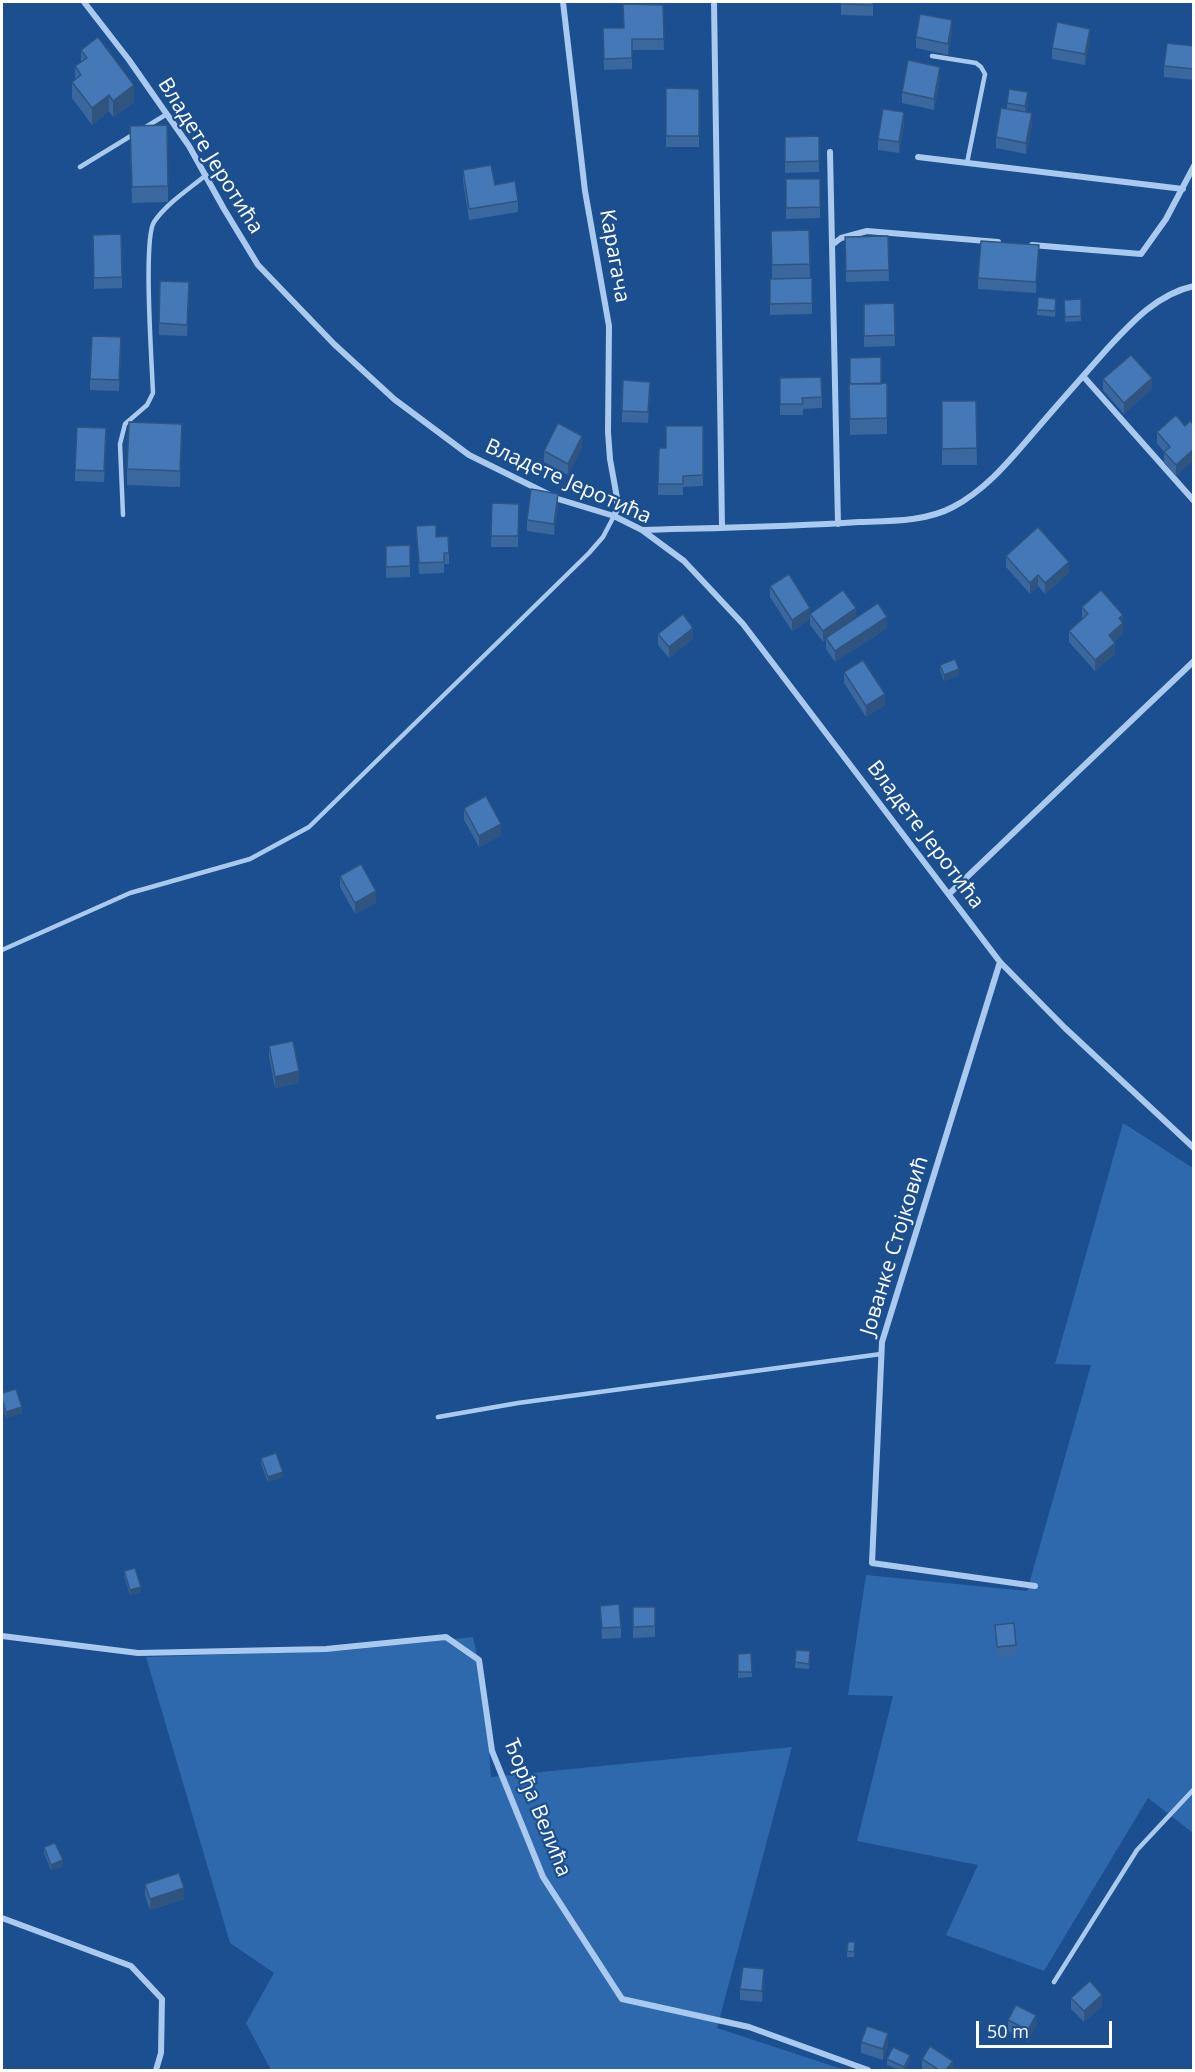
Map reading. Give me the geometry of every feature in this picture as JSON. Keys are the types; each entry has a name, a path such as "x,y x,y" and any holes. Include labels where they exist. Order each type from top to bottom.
{"street":[{"name":"Владете Јеротића","path":"84,2 129,60 189,146 258,265 334,344 394,399 469,455 558,499 614,516 642,530 684,561 743,624 1000,962 1065,1028 1194,1148"},
{"name":"Карагача","path":"563,2 585,191 609,326 608,432 617,498 617,509 614,516"},
{"path":"714,2 722,527"},
{"path":"830,152 838,524"},
{"path":"918,158 1183,189"},
{"path":"1022,244 1141,254 1166,219 1194,166"},
{"path":"832,245 841,238 867,231 1010,243"},
{"path":"642,530 838,524 907,519 950,509 966,500 994,477 1129,325 1167,296 1194,286"},
{"path":"1083,376 1194,501"},
{"path":"949,894 1194,661"},
{"name":"Јованке Стојковић","path":"1000,962 882,1342 873,1563 1035,1586"},
{"name":"Ђорђа Велића","path":"2,1636 138,1653 326,1649 446,1637 479,1660 492,1750 543,1877 622,2000 749,2027 868,2070"},
{"path":"2,1918 131,1966 162,1999 161,2053 156,2070"}],"lane":[{"path":"932,56 976,63 985,74 967,164"},
{"path":"81,167 167,114"},
{"path":"123,515 120,444 125,424 147,405 153,393 149,256 153,224 171,204 206,176"},
{"path":"2,950 130,893 250,859 309,827 589,553 603,537 614,516"},
{"path":"438,1417 518,1403 881,1354"},
{"path":"1054,1982 1137,1850 1194,1789"}],"shaded area":[{"path":"1123,1123 1193,1168 1193,1833 1148,1798 1044,1971 946,1935 978,1865 857,1841 893,1696 848,1695 866,1575 1027,1591 1091,1365 1055,1364"},
{"path":"473,1637 485,1695 491,1777 792,1747 717,2028 845,2070 271,2070 246,2023 274,1973 230,1943 146,1657 338,1651"}],"building":[{"path":"841,2 873,2 873,5 841,4"},
{"path":"623,4 663,5 664,39 632,39 632,58 604,59 603,28 624,28"},
{"path":"920,14 952,20 948,44 916,37"},
{"path":"1057,22 1090,29 1085,54 1052,48"},
{"path":"98,37 134,85 113,101 109,95 92,108 72,82 81,75 75,66 87,58 81,50"},
{"path":"1167,43 1194,46 1194,69 1164,66"},
{"path":"908,60 940,67 934,99 902,92"},
{"path":"666,88 699,89 699,136 666,136"},
{"path":"1009,89 1028,92 1025,106 1007,103"},
{"path":"1001,108 1032,113 1026,143 996,137"},
{"path":"883,109 904,112 899,142 878,139"},
{"path":"167,125 168,186 132,187 130,126"},
{"path":"819,136 819,161 785,162 785,137"},
{"path":"491,165 495,185 515,181 518,201 469,209 463,170"},
{"path":"786,179 820,179 820,207 786,208"},
{"path":"809,230 810,264 772,265 771,231"},
{"path":"121,234 122,277 94,278 93,235"},
{"path":"888,236 889,270 846,271 845,237"},
{"path":"981,241 1039,245 1036,282 978,278"},
{"path":"812,278 812,303 770,304 770,279"},
{"path":"160,281 189,282 187,325 159,323"},
{"path":"1038,297 1056,299 1055,311 1037,310"},
{"path":"1081,299 1081,316 1065,317 1064,300"},
{"path":"894,303 895,335 864,336 864,304"},
{"path":"92,336 121,337 119,380 90,379"},
{"path":"1131,355 1152,378 1124,403 1103,379"},
{"path":"881,357 881,384 850,384 850,358"},
{"path":"821,377 822,397 802,398 803,404 780,404 780,378"},
{"path":"623,380 650,382 648,412 622,411"},
{"path":"887,383 887,418 850,419 849,384"},
{"path":"942,401 976,401 977,448 942,449"},
{"path":"1176,415 1185,426 1190,421 1194,425 1194,449 1176,465 1164,452 1170,447 1157,432"},
{"path":"129,422 182,424 180,471 127,469"},
{"path":"558,423 582,436 568,464 544,451"},
{"path":"666,426 703,426 703,475 683,476 683,484 658,484 659,448 666,448"},
{"path":"77,427 106,428 104,471 75,470"},
{"path":"531,489 558,494 554,524 527,520"},
{"path":"492,503 519,504 518,536 491,536"},
{"path":"436,525 436,537 448,536 449,553 444,553 444,562 419,563 416,526"},
{"path":"1038,527 1069,562 1045,583 1038,575 1030,583 1006,556"},
{"path":"410,545 410,566 386,567 386,546"},
{"path":"789,574 810,608 792,620 770,586"},
{"path":"843,590 856,608 823,631 810,614"},
{"path":"1101,590 1123,615 1119,618 1123,623 1109,635 1115,643 1095,660 1069,631 1088,614 1082,607"},
{"path":"878,603 887,617 835,651 826,638"},
{"path":"683,614 693,628 669,647 658,634"},
{"path":"955,659 959,669 944,675 940,665"},
{"path":"863,660 885,694 866,706 844,672"},
{"path":"486,796 501,824 479,836 464,808"},
{"path":"361,864 376,891 355,903 340,876"},
{"path":"293,1041 299,1071 275,1077 269,1046"},
{"path":"16,1389 22,1407 6,1412 2,1393"},
{"path":"276,1453 283,1472 268,1477 261,1458"},
{"path":"135,1568 141,1587 130,1590 124,1571"},
{"path":"619,1604 621,1627 602,1628 600,1606"},
{"path":"633,1607 655,1607 655,1626 633,1627"},
{"path":"1014,1623 1016,1645 997,1647 995,1625"},
{"path":"796,1650 810,1651 809,1664 795,1662"},
{"path":"751,1653 752,1672 738,1672 738,1654"},
{"path":"55,1843 63,1860 51,1865 44,1847"},
{"path":"179,1873 184,1888 150,1899 145,1884"},
{"path":"848,1942 855,1942 854,1952 847,1951"},
{"path":"743,1967 764,1969 762,1991 740,1989"},
{"path":"1090,1981 1102,1995 1084,2011 1071,1998"},
{"path":"1016,2005 1036,2015 1028,2030 1008,2020"},
{"path":"867,2026 888,2033 883,2049 861,2042"},
{"path":"930,2046 953,2061 946,2070 939,2070 922,2059"},
{"path":"893,2047 910,2055 904,2067 887,2059"}]}
